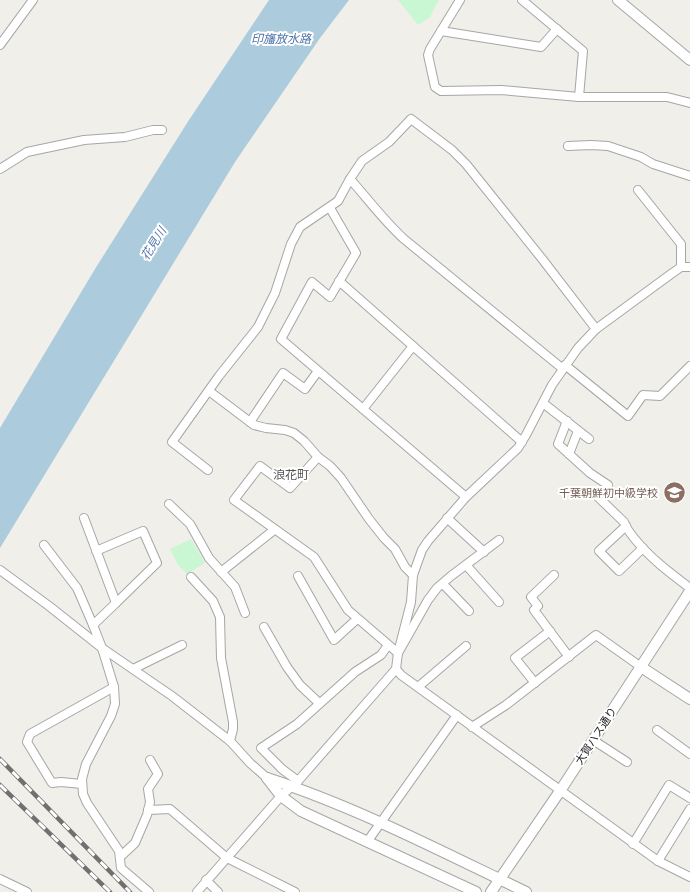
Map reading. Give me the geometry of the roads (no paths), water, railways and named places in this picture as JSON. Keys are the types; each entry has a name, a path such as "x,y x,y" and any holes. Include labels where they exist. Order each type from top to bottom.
{"street":[{"path":"0,45 33,0"},
{"path":"460,0 428,54 435,87 441,91 501,90 579,97 667,97 690,103"},
{"path":"522,0 583,51 579,97"},
{"path":"618,0 689,57"},
{"path":"441,31 541,47 557,29"},
{"path":"208,470 172,442 258,327 275,293 291,244 300,227 330,208 338,201 350,179 362,162 389,142 412,119 452,150 466,164 544,260 596,329"},
{"path":"0,170 27,152 84,140 125,138 153,130 162,130"},
{"path":"568,146 590,144 608,146 641,157 653,164 690,176"},
{"path":"350,179 378,210 391,228 564,367 628,416 644,395 660,396 690,366"},
{"path":"638,190 681,244 681,267"},
{"path":"330,208 356,253 330,297 312,282 280,339 466,497"},
{"path":"197,892 206,880 281,796 295,784 396,669 398,653 411,602 413,575 422,550 446,518 518,448 552,385 578,348 596,329 681,267 690,266"},
{"path":"339,281 522,442"},
{"path":"363,409 413,346"},
{"path":"250,422 283,373 305,390 318,371"},
{"path":"209,391 254,425 285,430 294,433 304,441 318,457 330,466 340,478 369,519 395,549 405,567 413,575"},
{"path":"543,403 589,439"},
{"path":"567,421 558,444 590,473 608,485 598,497 624,522 642,548 659,565 690,590"},
{"path":"569,454 578,430"},
{"path":"318,457 290,488 260,466 234,500 274,530 314,557 348,610 388,646 398,653"},
{"path":"169,504 190,524 209,558 235,587 245,613"},
{"path":"84,518 116,603"},
{"path":"446,518 484,552"},
{"path":"626,526 599,551 619,571 642,548"},
{"path":"221,572 274,530"},
{"path":"93,625 157,563 143,531 96,551"},
{"path":"398,653 428,600 443,584 499,540"},
{"path":"44,545 77,588 102,648 114,688 115,704 111,716 86,764 82,784 83,794 119,851 121,868 149,892"},
{"path":"466,565 499,602"},
{"path":"0,570 102,648 172,696 230,741 250,763 267,778 281,796 301,810 476,892"},
{"path":"554,575 530,597 538,606 534,610 569,657"},
{"path":"298,576 334,640 357,619"},
{"path":"191,577 213,601 220,617 222,658 233,722 230,741"},
{"path":"443,584 469,611"},
{"name":"大賀ハス通り","path":"491,892 560,791 690,590"},
{"path":"264,627 291,673 300,685 319,703"},
{"path":"535,683 515,658 550,631"},
{"path":"472,727 506,705 596,635 690,700"},
{"path":"133,669 182,645"},
{"path":"295,784 262,748 297,724 355,672 381,655 388,646"},
{"path":"418,687 466,646"},
{"path":"396,669 401,675 633,844 658,861 690,877"},
{"path":"82,784 61,782 52,783 27,742 30,734 114,688"},
{"path":"367,842 457,715"},
{"path":"656,730 690,754"},
{"path":"593,740 627,762"},
{"path":"120,857 135,843 148,810 150,802 148,789 158,774 150,760"},
{"path":"267,778 295,784 380,822 526,892"},
{"path":"633,844 669,785 690,798"},
{"path":"148,810 170,809 227,858 295,892"},
{"path":"658,861 690,809"},
{"path":"0,878 27,892"},
{"path":"206,880 218,892"}],"water":[{"name":"印旛放水路","path":"269,0 349,0 320,38 235,162 0,548 0,428 95,269 189,120"}],"railway":[{"path":"0,759 130,892"},
{"path":"0,785 110,892"}],"place":[{"name":"千葉朝鮮初中級学校","path":"674,493"}],"district":[{"name":"浪花町","path":"291,475"}],"water label":[{"name":"花見川","path":"154,244"}]}
